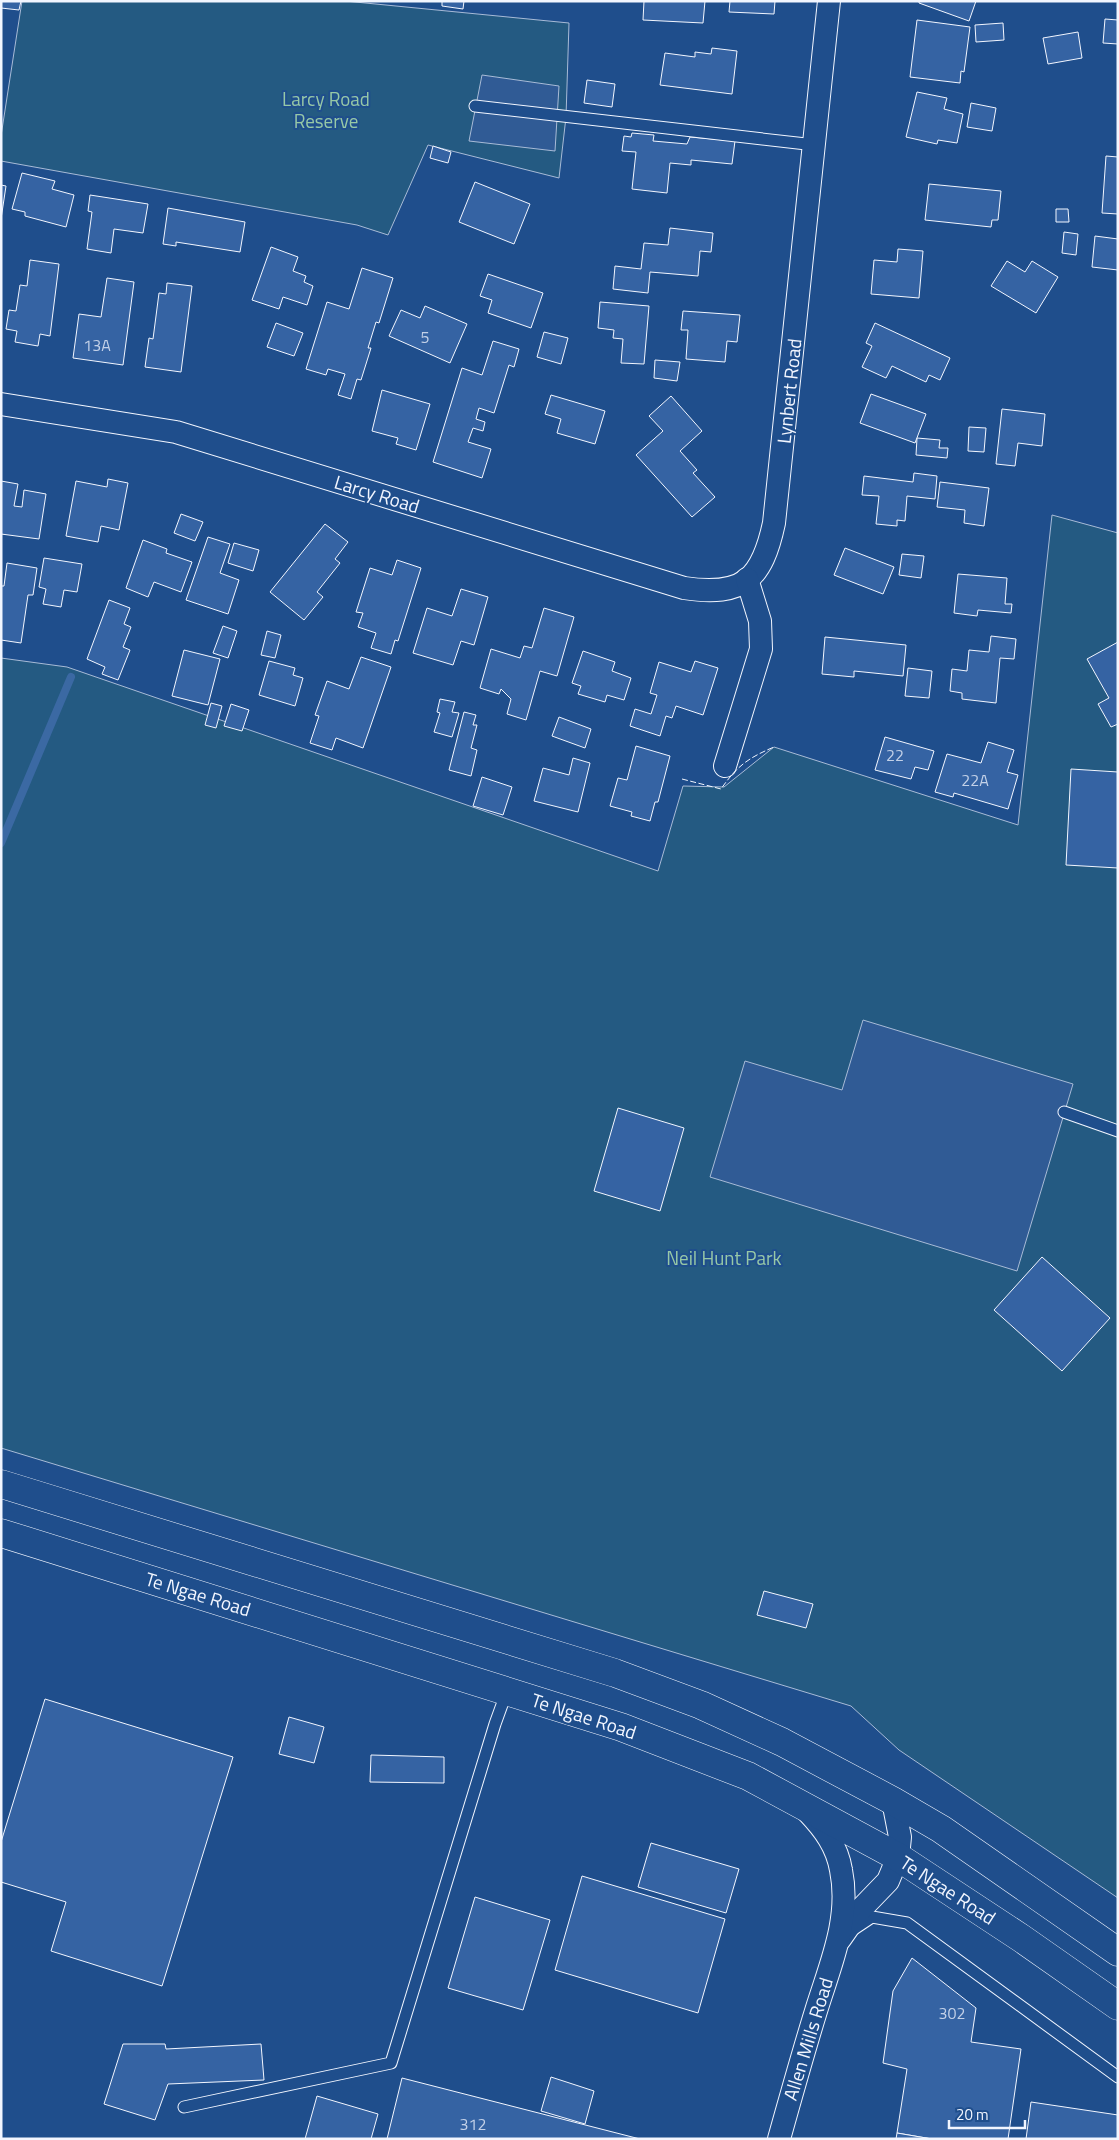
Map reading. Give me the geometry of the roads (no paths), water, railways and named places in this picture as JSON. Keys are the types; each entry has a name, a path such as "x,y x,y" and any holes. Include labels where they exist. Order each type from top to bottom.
{"highway":[{"path":"1,1484 615,1672 701,1705 782,1742 893,1801 957,1839 1118,1952"},
{"name":"Te Ngae Road","path":"1,1533 621,1727 748,1776 800,1803 893,1869 926,1874 1118,2006"}],"street":[{"name":"Lynbert Road","path":"747,579 758,570 768,551 774,523 829,1"},
{"name":"Larcy Road","path":"1,404 176,432 684,588 706,592 721,591 736,586 747,579"},
{"path":"725,766 761,649 759,616 747,579"},
{"path":"893,1801 900,1837 893,1869"},
{"name":"Allen Mills Road","path":"779,2139 839,1940 844,1902 841,1868 836,1850 826,1832 800,1803"},
{"name":"Allen Mills Road","path":"839,1940 893,1869"}],"lane":[{"path":"475,106 815,145"},
{"path":"1064,1112 1118,1131"},
{"path":"184,2107 391,2063 495,1724 507,1691"},
{"path":"839,1940 872,1917 907,1923 1118,2077"}],"waterway":[{"path":"1,843 71,677"}],"park label":[{"name":"Larcy Road Reserve","path":"326,110"},
{"name":"Neil Hunt Park","path":"724,1258"}]}
